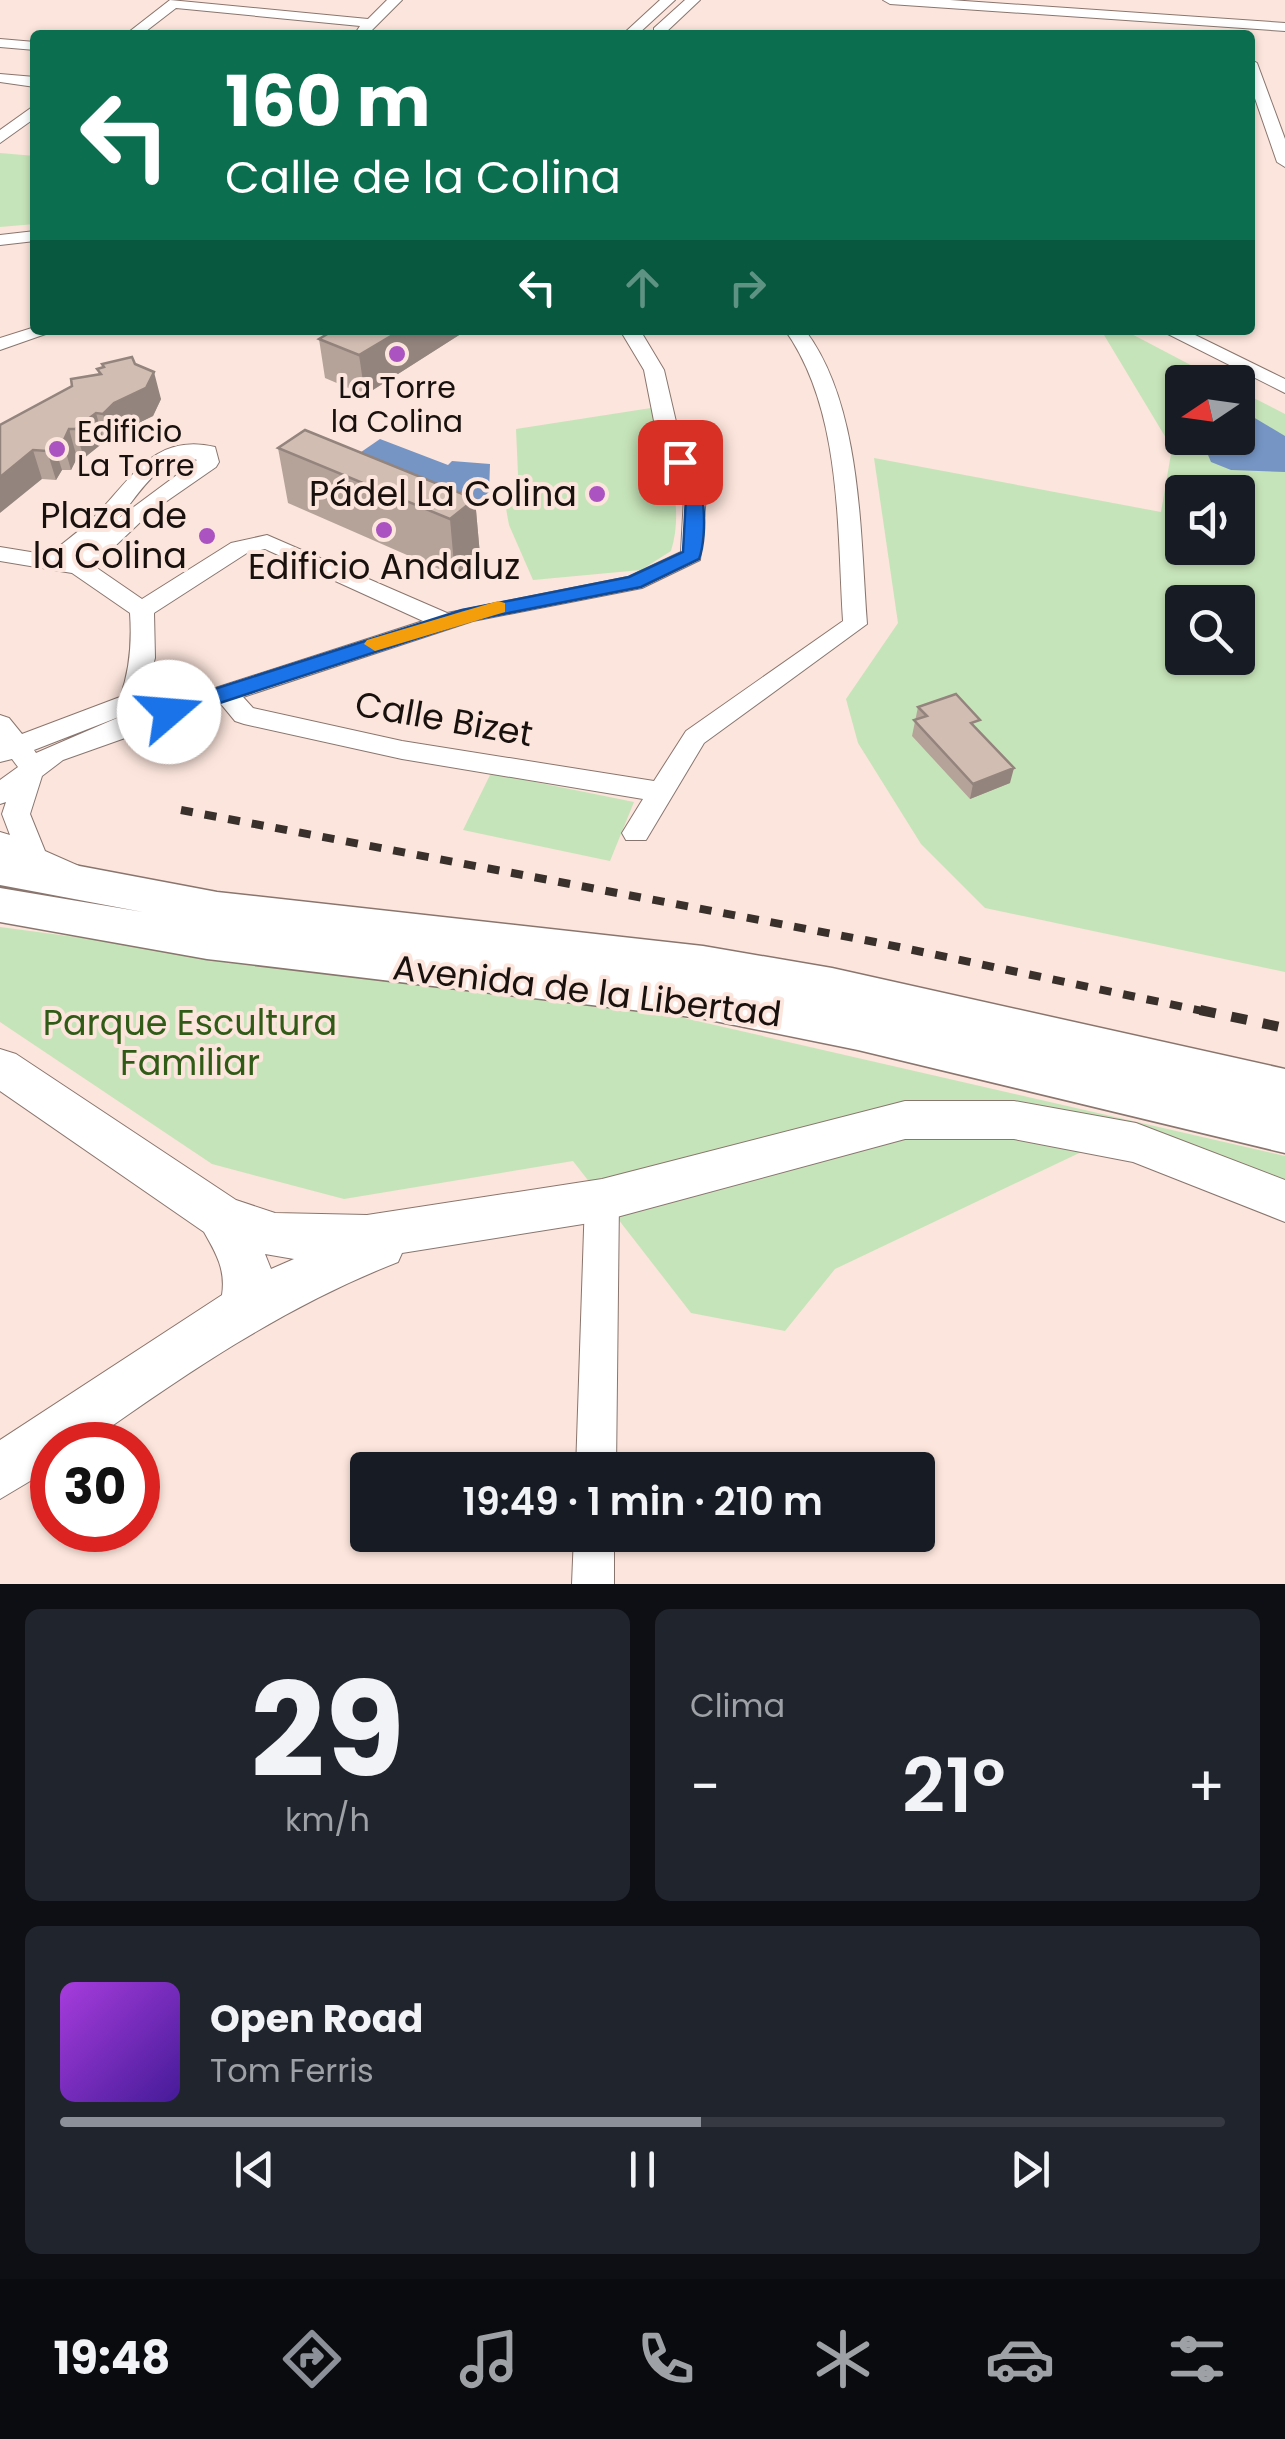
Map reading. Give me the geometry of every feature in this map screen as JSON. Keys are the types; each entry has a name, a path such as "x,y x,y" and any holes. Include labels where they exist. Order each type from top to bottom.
{"main road":[{"name":"Avenida de la Libertad","path":"16,862 93,886 236,912 740,971 832,986 1285,1090"},
{"name":"Avenida de la Libertad","path":"0,905 207,941 700,999 858,1030 1285,1131"},
{"path":"0,1068 221,1217 276,1235 320,1240 431,1230 602,1200 905,1120 1014,1120 1136,1142 1285,1201"},
{"path":"221,1217 249,1273 249,1295 242,1310"},
{"path":"0,1472 242,1310 322,1270 431,1230"}],"street":[{"path":"364,30 395,0"},
{"path":"635,30 668,0"},
{"path":"660,30 693,0"},
{"path":"890,0 1285,27"},
{"path":"139,30 176,2 371,22"},
{"path":"0,42 30,45"},
{"path":"0,78 30,81"},
{"path":"1285,100 1257,97 1285,162"},
{"path":"0,138 30,114"},
{"path":"0,240 30,237"},
{"path":"0,344 30,335"},
{"path":"0,794 17,756 135,712 226,693 446,622 553,596 634,582 692,555 695,497 666,426 654,370 633,335"},
{"path":"636,833 695,737 855,624 841,460 829,402 801,335"},
{"path":"1180,335 1285,386"},
{"path":"192,449 206,452 208,462 68,564 138,477 161,458 192,449"},
{"path":"142,610 238,548 267,542 446,622"},
{"path":"0,554 68,564 142,610"},
{"path":"135,712 144,640 142,610"},
{"name":"Calle Bizet","path":"226,693 244,716 402,750 661,792"},
{"path":"0,724 17,756 16,862"},
{"path":"0,842 16,862"},
{"path":"596,1452 602,1200"},
{"path":"593,1584 594,1552"}],"green space":[{"path":"0,153 30,156 30,224 0,227"},
{"path":"1104,335 1134,335 1191,365 1165,365 1165,436"},
{"path":"1255,399 1285,414 1285,972 985,908 921,844 858,743 846,699 898,623 874,458 1161,512 1165,489 1165,565 1255,565 1255,475 1167,475 1171,455 1255,455"},
{"name":"Pádel La Colina","path":"651,408 675,497 671,551 641,570 533,580 509,525 505,503 519,497 516,429"},
{"path":"491,773 634,802 610,861 463,830"},
{"name":"Parque Escultura Familiar","path":"0,927 684,1018 1285,1156 1285,1185 1132,1128 835,1269 785,1331 691,1313 573,1161 344,1199 212,1164 0,1022"}],"water":[{"path":"1255,418 1285,436 1285,472 1231,470 1211,462 1208,455 1255,455"},
{"path":"380,439 448,465 452,461 490,464 489,492 479,501 458,503 348,461"}],"building":[{"path":"326,335 393,335 359,355 319,339"},
{"path":"132,357 135,364 154,372 146,388 69,429 63,442 53,442 47,451 33,450 0,477 0,425 72,386 71,379 101,374 97,369 104,367 102,364"},
{"path":"305,430 475,499 450,519 278,448"},
{"path":"956,694 980,720 971,723 1014,768 973,784 914,720 927,716 918,707"}],"railway":[{"path":"181,810 875,942 1212,1013"},
{"path":"1200,1010 1285,1028"}],"slow traffic":[{"path":"375,644 498,608"}],"place":[{"name":"La Torre la Colina","path":"397,354"},
{"name":"Edificio La Torre","path":"57,449"},
{"name":"Pádel La Colina","path":"597,494"},
{"name":"Edificio Andaluz","path":"384,530"},
{"name":"Plaza de la Colina","path":"207,536"}],"route":[{"path":"169,712 469,614 634,582 692,555 695,497 680,462"}]}
